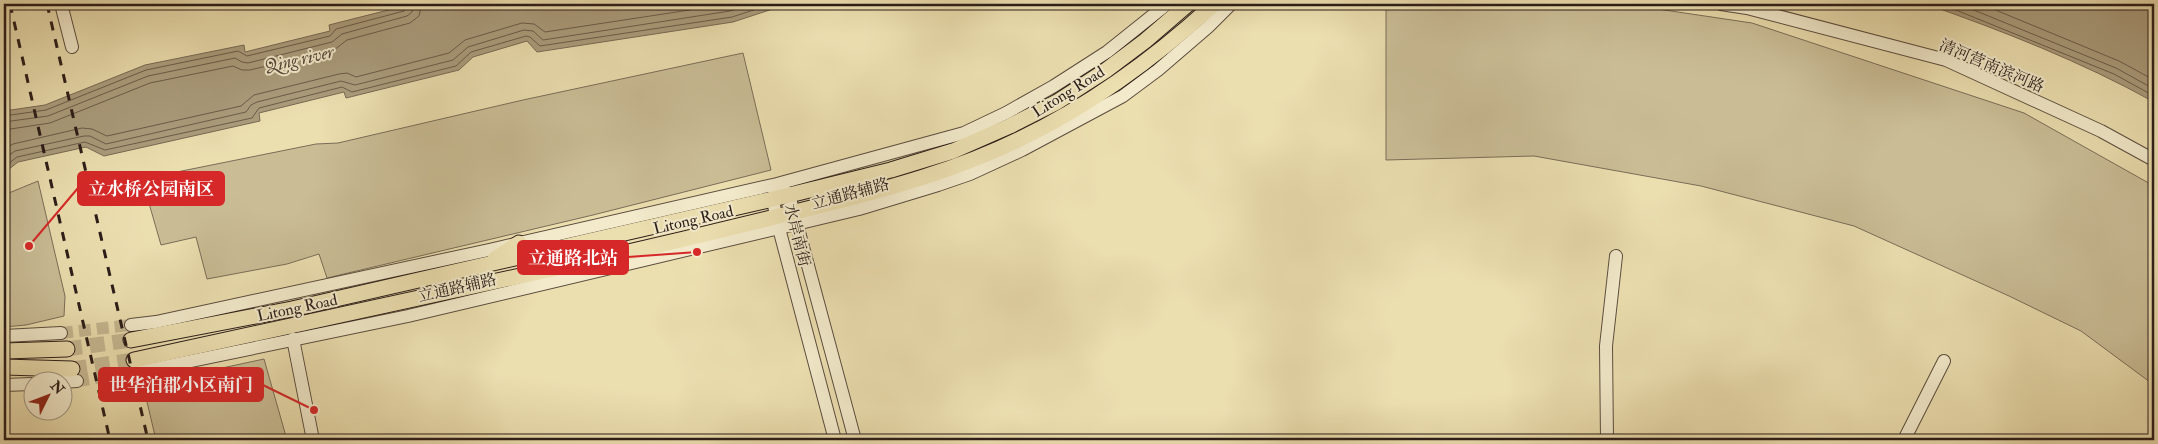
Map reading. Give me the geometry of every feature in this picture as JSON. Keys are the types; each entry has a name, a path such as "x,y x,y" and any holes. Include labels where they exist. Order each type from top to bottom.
{"main road":[{"name":"Litong Road","path":"131,333 292,309 788,196 892,170 953,151 1010,126 1057,102 1105,72 1188,4"},
{"name":"Litong Road","path":"136,366 592,260 778,223 919,180 968,162 1036,131 1109,86 1179,35 1214,4"},
{"path":"1067,127 1109,86"},
{"path":"487,264 519,243"},
{"path":"592,260 616,266"},
{"path":"4,351 67,350"},
{"path":"4,367 75,375"}],"street":[{"path":"61,4 72,47"},
{"name":"立通路辅路","path":"131,333 166,320 778,184 964,133 1006,112 1107,52 1167,4"},
{"name":"立通路辅路","path":"795,218 859,209 954,180 1022,150 1123,96 1158,70 1208,27 1231,4"},
{"name":"清河营南滨河路","path":"1721,4 1747,8 1946,60 2101,131 2154,160"},
{"name":"水岸南街","path":"835,440 772,199 778,184 788,196 795,218 855,440"},
{"name":"立通路辅路","path":"136,366 293,339 408,316 616,266 778,223"},
{"path":"1607,440 1606,346 1616,256"},
{"path":"4,336 61,332"},
{"path":"293,339 313,440"},
{"path":"1904,440 1944,361"},
{"path":"4,385 22,384"}],"shaded area":[{"path":"1386,4 1624,4 1752,23 2024,113 2154,186 2154,385 2081,331 2009,296 1854,226 1701,186 1534,156 1386,160"},
{"path":"743,53 771,170 593,215 327,278 319,254 287,264 207,279 196,237 161,245 142,179 316,144 338,143 523,100"},
{"path":"38,181 65,296 64,316 26,325 4,327 4,195"},
{"path":"264,359 287,440 156,440 143,385"}],"water":[{"name":"Qing river","path":"412,4 788,4 733,22 537,52 527,41 473,57 459,70 346,98 344,92 259,113 260,121 104,156 86,147 18,162 4,173 4,111 45,105 145,65 244,45 245,52 330,31 329,25"},
{"path":"1926,4 2153,4 2154,102 2127,87 2042,48"}],"tunnel":[{"path":"61,333 131,325"},
{"path":"67,349 131,340"},
{"path":"72,369 134,360"},
{"path":"77,381 138,372"}],"railway":[{"path":"10,4 110,440"},
{"path":"47,4 148,440"}],"place":[{"name":"立水桥公园南区","path":"29,246"},
{"name":"立通路北站","path":"697,252"},
{"name":"世华泊郡小区南门","path":"314,410"}]}
